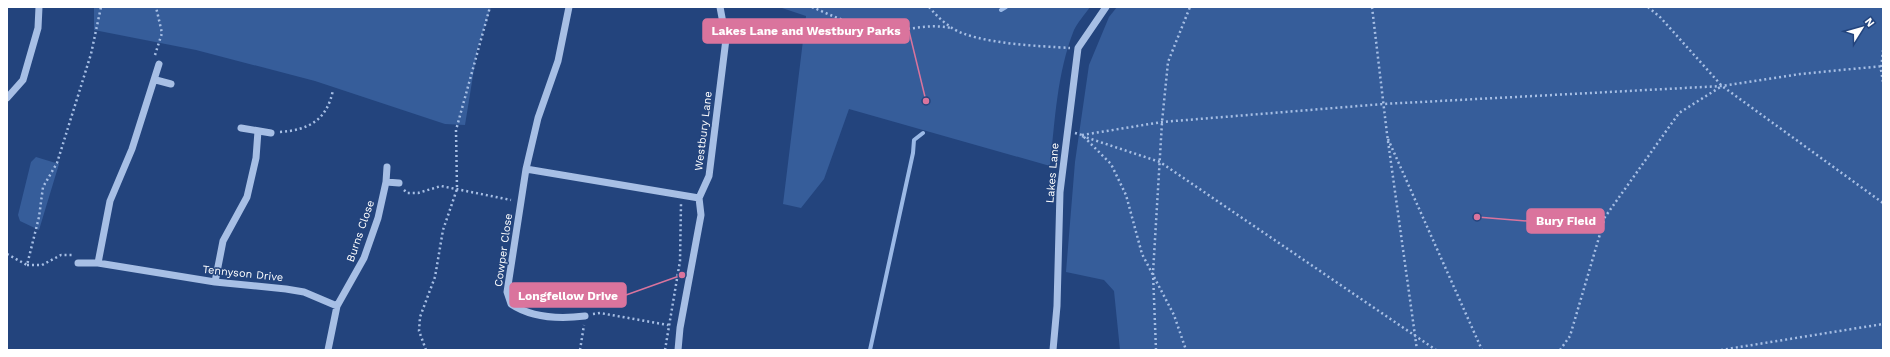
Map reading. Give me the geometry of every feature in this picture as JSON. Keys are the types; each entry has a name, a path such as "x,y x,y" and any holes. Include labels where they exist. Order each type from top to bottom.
{"street":[{"path":"7,98 23,80 38,28 39,7"},
{"name":"Cowper Close","path":"569,7 558,61 538,118 526,169 508,292 511,304 521,311 562,319 585,316"},
{"name":"Westbury Lane","path":"678,350 680,328 701,215 699,198 709,176 726,39 720,7"},
{"name":"Lakes Lane","path":"1053,350 1057,306 1060,192 1078,48 1106,7"},
{"path":"98,263 110,201 132,149 156,80 159,64"},
{"path":"156,80 170,84"},
{"path":"240,128 271,133"},
{"path":"215,282 223,241 247,198 256,158 258,131"},
{"name":"Burns Close","path":"337,306 364,258 378,218 386,182 387,167"},
{"path":"526,169 699,198"},
{"path":"386,182 399,183"},
{"name":"Tennyson Drive","path":"78,263 98,263 215,282 304,292 337,306"},
{"path":"328,350 337,306"}],"path":[{"path":"26,266 39,217 43,187 57,162 91,54 101,7"},
{"path":"156,7 162,33 155,56 159,64"},
{"path":"426,350 419,331 420,316 435,278 443,230 457,189 456,130 490,7"},
{"path":"812,7 862,27 887,30 940,26 972,36 1019,45 1078,48"},
{"path":"929,7 938,17 953,29"},
{"path":"1156,350 1153,274 1162,122 1168,62 1190,7"},
{"path":"1372,7 1383,104 1417,350"},
{"path":"1648,7 1660,17 1722,86 1883,203"},
{"path":"1883,50 1883,82"},
{"path":"1082,135 1162,122 1383,104 1722,86 1800,74 1882,67"},
{"path":"1560,350 1570,336 1605,217 1679,112 1722,86"},
{"path":"271,133 294,131 313,125 331,102 334,90"},
{"path":"1068,130 1160,162 1436,350"},
{"path":"1387,134 1482,350"},
{"path":"1082,135 1111,164 1126,195 1142,254 1174,315 1186,350"},
{"path":"399,183 407,193 418,193 441,186 521,202"},
{"path":"665,350 668,325 680,262 681,194"},
{"path":"7,254 26,266 42,265 61,255 77,255 78,263"},
{"path":"580,350 585,316 600,313 668,325"},
{"path":"1721,350 1883,324"}],"shaded area":[{"path":"94,7 491,7 477,51 465,125 445,124 315,81 196,50 94,30"},
{"path":"779,7 1090,7 1074,30 1068,46 1060,80 1050,166 849,109 824,179 801,208 783,204 806,16"},
{"path":"1117,7 1883,7 1883,350 1120,350 1114,291 1104,280 1066,272 1075,162 1089,65 1109,17"},
{"path":"36,157 59,164 39,230 20,221 18,215 31,162"}],"waterway":[{"path":"1001,10 1006,7"},
{"path":"870,350 913,153 914,140 923,133"}],"place":[{"name":"Lakes Lane and Westbury Parks","path":"926,101"},
{"name":"Bury Field","path":"1477,217"},
{"name":"Longfellow Drive","path":"682,275"}]}
